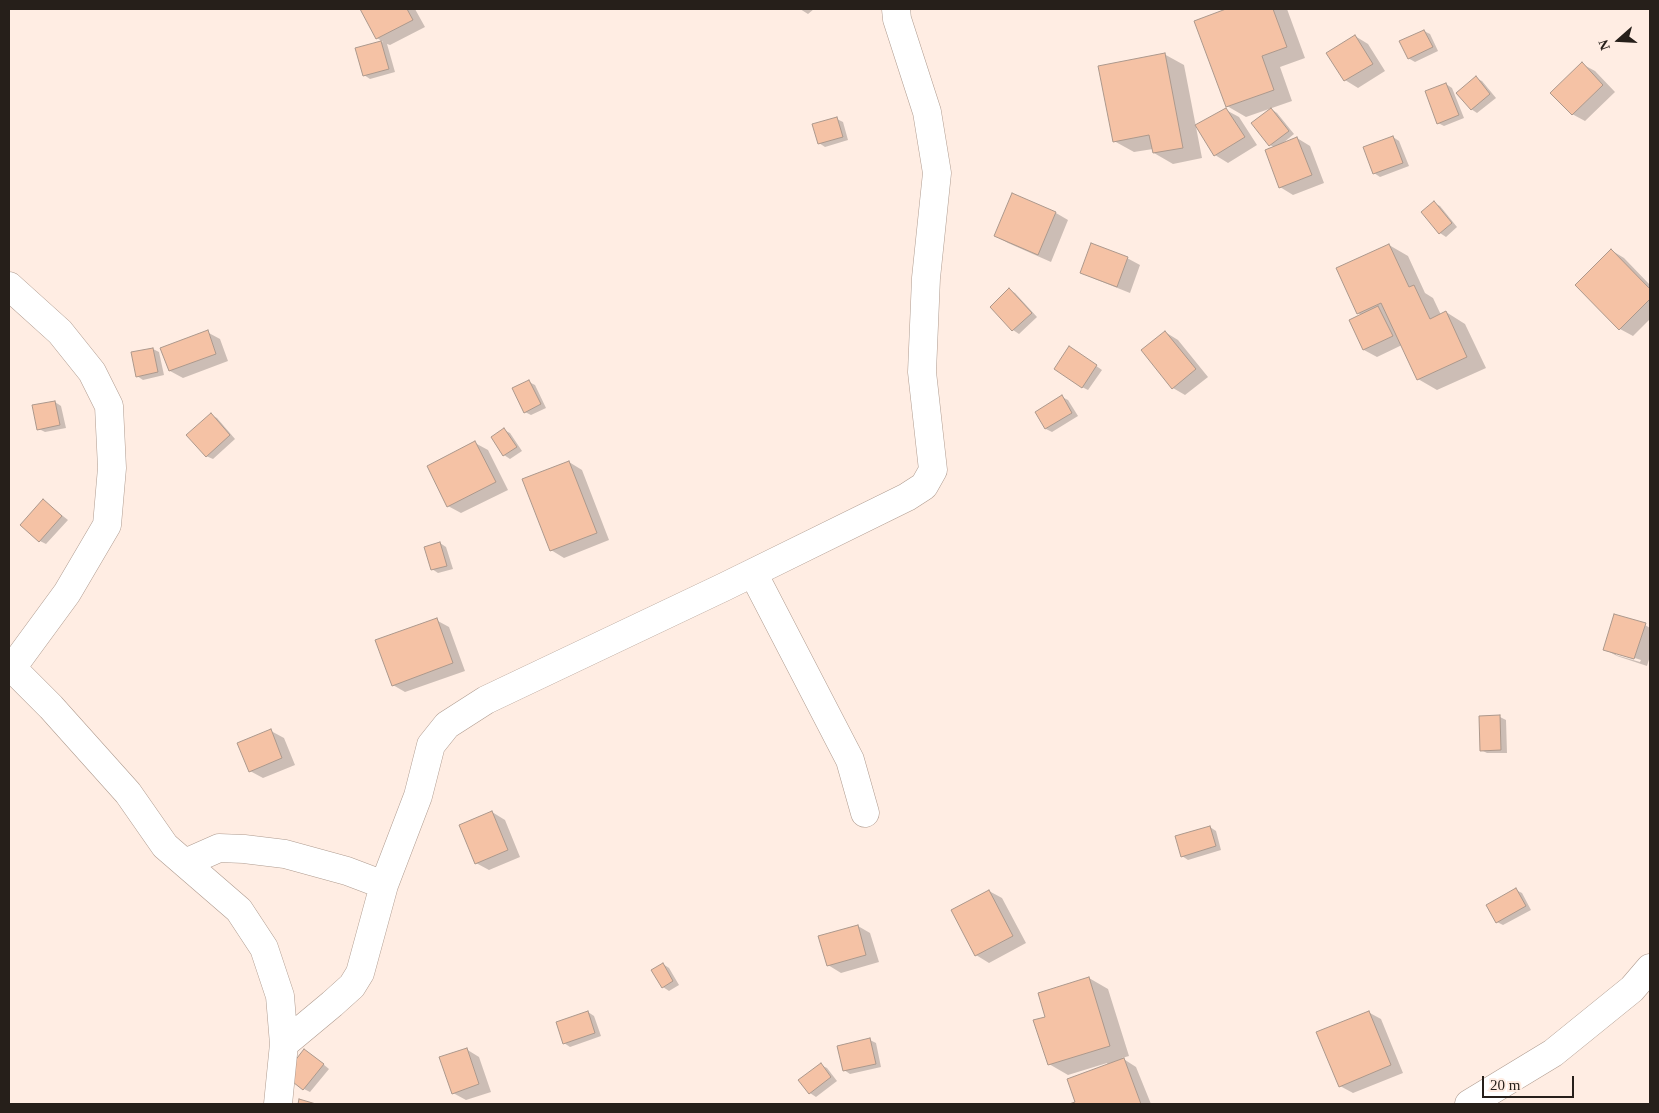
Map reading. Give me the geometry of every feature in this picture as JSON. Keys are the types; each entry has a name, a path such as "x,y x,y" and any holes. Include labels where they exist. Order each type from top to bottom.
{"street":[{"path":"284,1044 352,986 360,973 384,885 418,796 431,745 447,725 486,700 753,573 907,497 924,486 933,470 922,372 926,278 937,173 926,112 897,18 896,9"},
{"path":"9,286 60,332 92,372 109,406 112,468 108,525 67,593 11,666 51,707 128,793 165,846 239,910 264,948 280,996 284,1044 278,1104"},
{"path":"753,573 850,760 865,813"},
{"path":"185,863 219,848 244,849 285,854 347,871 384,885"},
{"path":"1469,1104 1553,1052 1632,989 1650,968"}],"building":[{"path":"360,9 407,9 413,20 376,39"},
{"path":"1226,9 1273,9 1287,47 1262,56 1274,90 1226,107 1194,21"},
{"path":"1424,30 1433,47 1408,59 1399,41"},
{"path":"1355,35 1373,64 1344,81 1326,53"},
{"path":"381,41 389,69 363,76 355,48"},
{"path":"1165,53 1183,148 1153,153 1149,135 1113,142 1098,66"},
{"path":"1582,62 1603,85 1572,115 1550,93"},
{"path":"1476,76 1490,94 1471,110 1456,93"},
{"path":"1446,83 1459,115 1437,124 1425,91"},
{"path":"1226,108 1245,137 1214,156 1195,125"},
{"path":"1271,108 1289,131 1269,146 1251,123"},
{"path":"837,117 843,137 818,144 812,124"},
{"path":"1393,136 1403,163 1373,174 1363,147"},
{"path":"1297,137 1312,175 1279,188 1265,150"},
{"path":"1012,193 1056,212 1038,255 994,236"},
{"path":"1434,201 1452,223 1439,234 1421,212"},
{"path":"1091,243 1128,257 1117,287 1080,273"},
{"path":"1389,244 1409,287 1414,285 1430,319 1446,311 1467,357 1417,380 1381,303 1357,314 1336,268"},
{"path":"1611,249 1650,289 1650,299 1619,330 1575,285"},
{"path":"1009,288 1032,313 1012,331 990,307"},
{"path":"1378,306 1393,336 1363,350 1349,320"},
{"path":"208,330 216,354 169,371 160,348"},
{"path":"1165,331 1196,369 1172,389 1141,350"},
{"path":"1069,346 1097,365 1082,388 1054,369"},
{"path":"153,348 158,372 136,377 131,352"},
{"path":"529,380 541,404 524,413 512,388"},
{"path":"1062,395 1072,413 1045,429 1035,412"},
{"path":"55,401 60,425 37,430 32,405"},
{"path":"211,413 230,435 206,457 186,435"},
{"path":"504,428 517,447 503,456 491,437"},
{"path":"475,441 496,482 447,507 427,466"},
{"path":"569,461 597,533 550,551 522,479"},
{"path":"43,499 62,516 39,542 20,525"},
{"path":"440,542 447,566 431,570 424,547"},
{"path":"1614,614 1646,623 1634,659 1603,650"},
{"path":"437,618 453,663 392,686 375,640"},
{"path":"1500,715 1501,750 1480,751 1479,716"},
{"path":"271,729 282,758 249,772 237,743"},
{"path":"492,811 508,850 475,864 459,825"},
{"path":"1210,826 1216,846 1181,857 1175,836"},
{"path":"1516,888 1526,906 1496,923 1486,905"},
{"path":"989,890 1013,936 975,956 951,910"},
{"path":"858,925 866,955 827,966 818,936"},
{"path":"663,963 673,981 662,988 651,970"},
{"path":"1089,977 1110,1046 1048,1065 1033,1020 1045,1017 1038,993"},
{"path":"588,1011 595,1033 563,1044 556,1022"},
{"path":"1369,1011 1391,1065 1339,1087 1316,1032"},
{"path":"870,1038 876,1064 843,1071 837,1046"},
{"path":"467,1048 479,1084 452,1094 439,1057"},
{"path":"304,1049 324,1064 303,1090 284,1075"},
{"path":"1124,1058 1141,1104 1069,1104 1075,1102 1067,1079"},
{"path":"821,1063 831,1077 809,1094 798,1080"},
{"path":"299,1099 316,1104 298,1104"}]}
